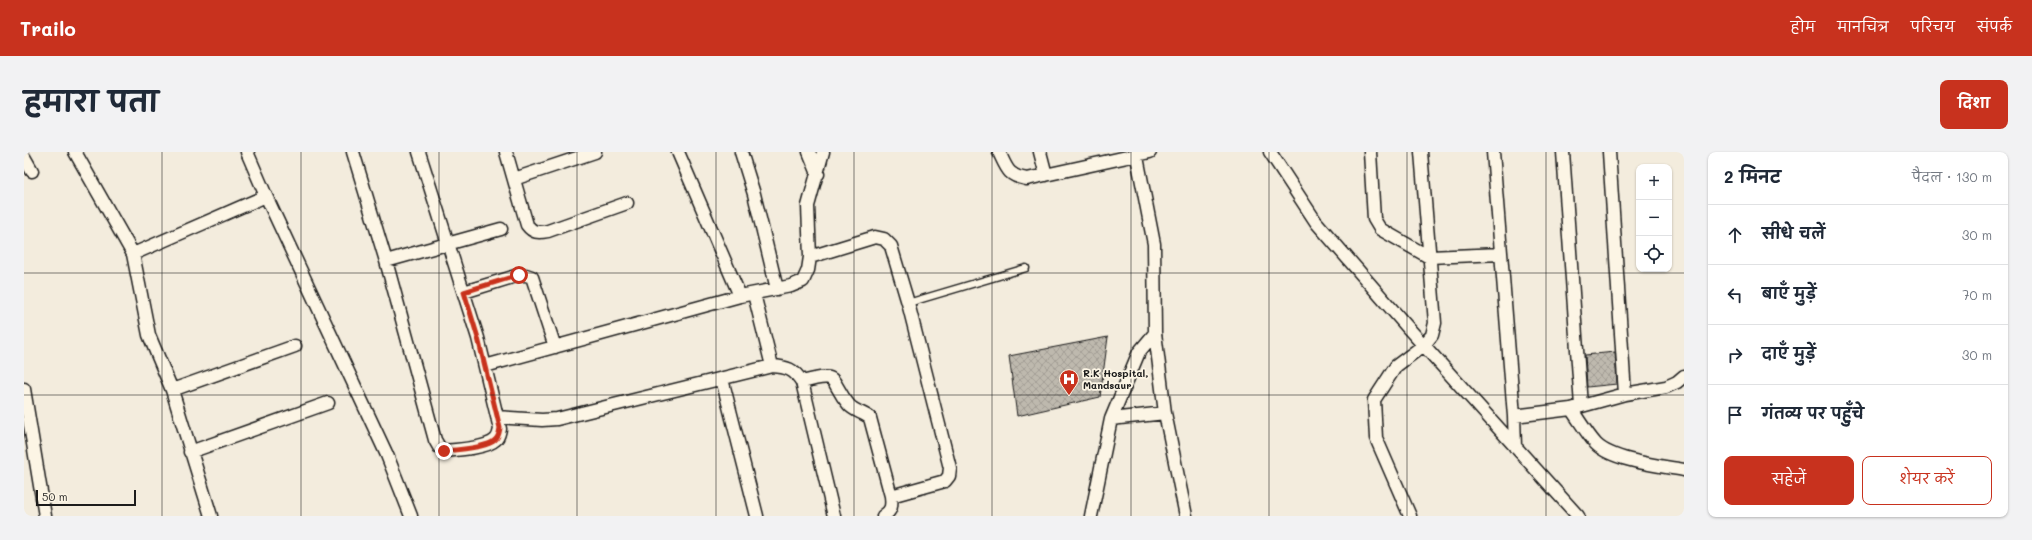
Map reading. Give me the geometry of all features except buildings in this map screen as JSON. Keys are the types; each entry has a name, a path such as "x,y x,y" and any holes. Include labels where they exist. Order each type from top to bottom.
{"street":[{"path":"75,152 133,254 149,335 172,390 211,516"},
{"path":"247,152 266,196 387,455 410,516"},
{"path":"353,152 386,261 435,440 439,447 444,451 454,450 494,442 499,436 500,428 485,366 450,243 419,152"},
{"path":"506,152 527,224 532,230 538,233 548,231 626,203"},
{"path":"514,179 595,152"},
{"path":"678,152 740,296"},
{"path":"741,152 754,194 777,289"},
{"path":"809,152 818,174"},
{"path":"485,366 740,296 791,286 803,280 808,270 810,257 808,206 810,192 818,174 823,152"},
{"path":"999,152 1007,169 1015,177 1027,179 1136,153 1150,152"},
{"path":"1040,152 1046,175"},
{"path":"1270,152 1316,222 1424,345 1578,516"},
{"path":"1370,152 1374,219 1380,229 1429,257 1501,254"},
{"path":"1410,516 1376,438 1374,400 1396,366 1424,345 1432,335 1435,323 1421,152"},
{"path":"1493,152 1514,416 1515,447"},
{"path":"1563,152 1576,408 1597,444 1609,452 1639,462 1684,470"},
{"path":"1609,152 1626,394"},
{"path":"1136,153 1154,244 1155,333 1165,414 1186,516"},
{"path":"24,157 32,171"},
{"path":"133,254 266,196"},
{"path":"386,261 501,229"},
{"path":"810,257 875,237 884,239 891,246 908,303 950,468 949,476 945,480 891,496"},
{"path":"464,292 519,275 532,277 555,347"},
{"path":"754,294 772,366"},
{"path":"1091,516 1111,419 1139,352 1155,333"},
{"path":"172,390 295,346"},
{"path":"497,417 542,420 557,419 772,366 786,367 796,372 802,382 834,516"},
{"path":"802,382 822,376 831,377 836,382 849,406 864,413 870,418 891,496 892,506 888,513 883,516"},
{"path":"1514,416 1576,408 1626,394 1666,387 1677,382 1684,376"},
{"path":"722,378 757,516"},
{"path":"24,389 45,516"},
{"path":"190,452 328,403"},
{"path":"1111,419 1165,414"}],"lane":[{"path":"908,303 1026,268"}],"place":[{"name":"R.K Hospital, Mandsaur","path":"1069,396"}],"route":[{"path":"444,451 487,444 494,442 499,436 500,428 478,338 464,292 519,275"}]}
